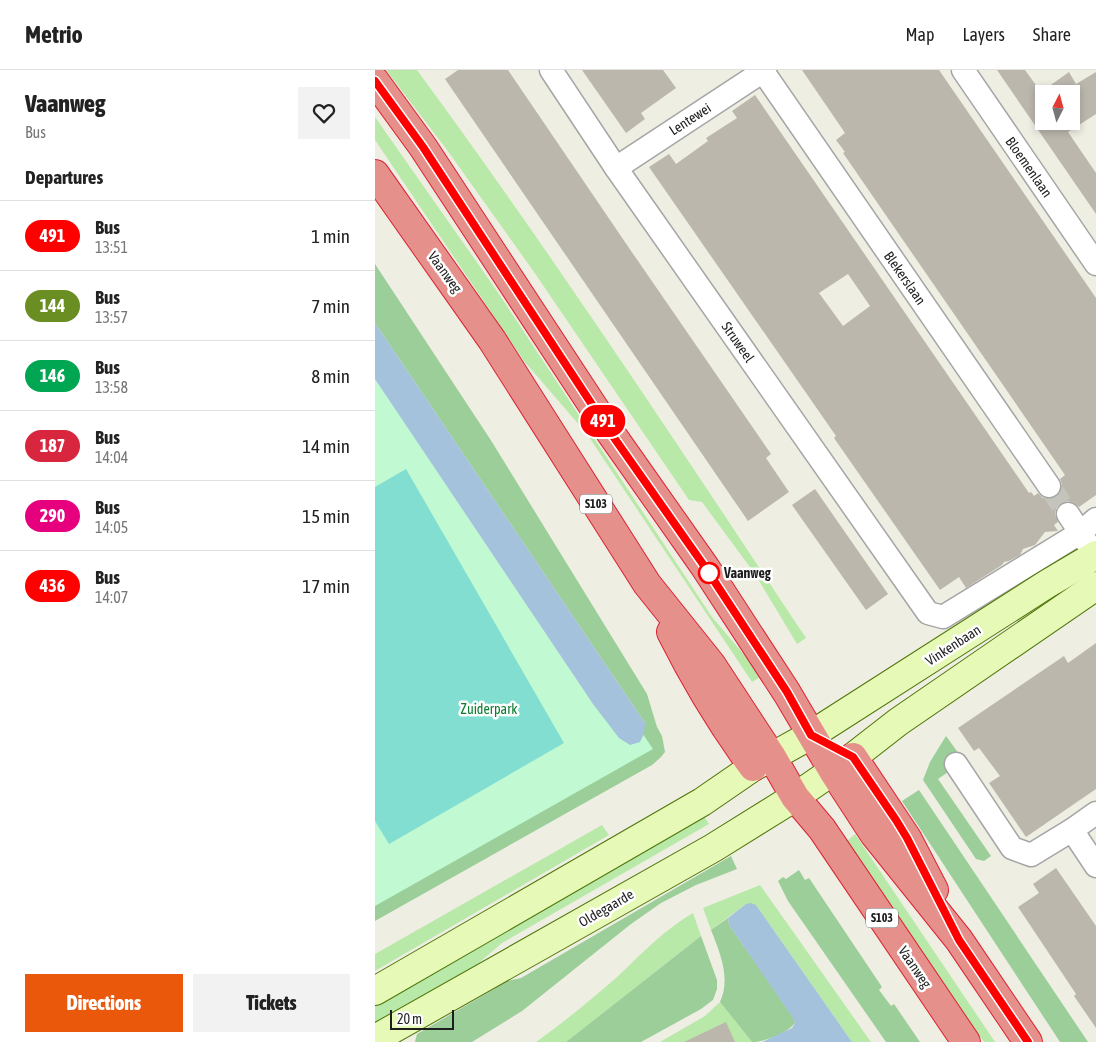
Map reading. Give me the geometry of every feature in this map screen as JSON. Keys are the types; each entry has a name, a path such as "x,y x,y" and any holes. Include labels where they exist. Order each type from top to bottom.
{"highway":[{"path":"375,82 428,156 610,432 705,567 787,692 811,735 843,764 874,834 959,940 1028,1042"},
{"name":"Vaanweg","path":"375,174 492,340 647,584 694,679 725,730 763,762 822,829 966,1042"}],"main road":[{"name":"Vinkenbaan","path":"811,735 1047,584 1088,539"},
{"path":"843,764 898,722 1096,586"},
{"path":"375,991 702,802 763,762 811,735"},
{"name":"Oldegaarde","path":"375,1039 713,848 795,797 843,764"}],"street":[{"name":"Struweel","path":"551,70 616,168 928,613"},
{"name":"Lentewei","path":"616,168 763,70"},
{"name":"Blekerslaan","path":"763,70 1049,486"},
{"name":"Bloemenlaan","path":"963,70 1096,264"},
{"name":"Vinkenbaan","path":"928,613 943,617 1088,539"},
{"path":"956,764 1012,848 1031,855 1096,813"},
{"path":"1072,830 1096,866"}],"green space":[{"path":"386,70 417,70 566,281 806,638 797,644 755,574 702,502 689,500 534,272 447,150"},
{"path":"375,117 497,291 712,617 762,676 752,682 587,434 524,361 375,140"},
{"path":"375,264 492,442 647,694 657,727 662,736 665,752 652,765 375,921 375,874 645,723 375,323"},
{"name":"Zuiderpark","path":"375,335 653,749 375,906"},
{"path":"406,469 564,743 389,844 375,821 375,487"},
{"path":"946,736 959,754 951,770 938,779 991,856 984,861 976,859 923,780 930,762"},
{"path":"919,790 1088,1042 1060,1042 902,801"},
{"path":"698,807 709,824 502,943 465,975 375,1027 375,999"},
{"path":"602,825 609,835 375,971 375,954"},
{"path":"855,834 995,1042 984,1042 846,842"},
{"path":"731,856 737,869 696,885 661,903 631,924 522,1011 472,1042 415,1042 417,1034 496,988 493,984 521,978"},
{"path":"799,870 805,880 809,878 882,987 879,990 891,1006 894,1004 920,1042 886,1042 788,901 778,881 783,877 786,879"},
{"path":"760,885 871,1042 852,1042 756,905 746,904 711,930 703,908"},
{"path":"693,913 701,936 566,1042 536,1042 597,994 662,935"},
{"path":"728,918 729,925 794,1018 795,1023 792,1027 769,1039 752,1042 720,1002 724,984 723,966 711,930"},
{"path":"701,936 717,980 717,989 713,1000 701,1009 641,1042 566,1042"},
{"path":"720,1002 752,1042 660,1042 705,1016"}],"shaded area":[{"path":"375,323 645,723 644,734 640,742 630,745 619,738 593,704 375,379"},
{"path":"746,904 756,905 852,1042 762,1042 792,1028 795,1023 729,925 728,918"}],"building":[{"path":"458,70 508,70 771,454 766,458 789,492 748,521 445,79"},
{"path":"582,70 663,70 676,88 641,113 645,119 626,133"},
{"path":"802,70 939,70 1096,298 1096,495 1079,507 1068,501 1060,503 1055,514 1058,522 1054,525 1058,531 1045,532 1035,545 1023,549 1020,555 1004,562 966,588 959,577 940,590 834,438 836,436 649,167 669,154 676,164 708,141 706,138 737,118 732,111 755,95 1029,493 1031,492 1034,496 1038,493 1043,498 1050,499 1056,497 1061,491 1060,479 1065,475 843,153 845,152 836,140 845,133","holes":["848,274 870,306 843,326 819,293"]},
{"path":"997,70 1025,70 1036,85 1035,125"},
{"path":"1069,72 1076,84 1096,72 1096,114 1080,124 1080,85 1051,85"},
{"path":"1038,130 1071,130 1068,132 1096,173 1096,214"},
{"path":"815,489 888,594 866,610 792,505"},
{"path":"1096,643 1096,789 1026,837 989,783 1000,776 979,748 974,751 958,728 1064,656 1068,663"},
{"path":"1056,868 1096,926 1096,1028 1074,996 1076,994 1018,907 1039,893 1033,884"},
{"path":"726,1022 735,1042 684,1042"}],"tunnel":[{"path":"1049,486 1068,514"}],"bus line":[{"name":"491","path":"375,81 423,147 610,432 705,567 787,692 811,735 853,757 896,820 959,940 1028,1042"}],"place":[{"name":"Vaanweg","path":"709,573"}]}
